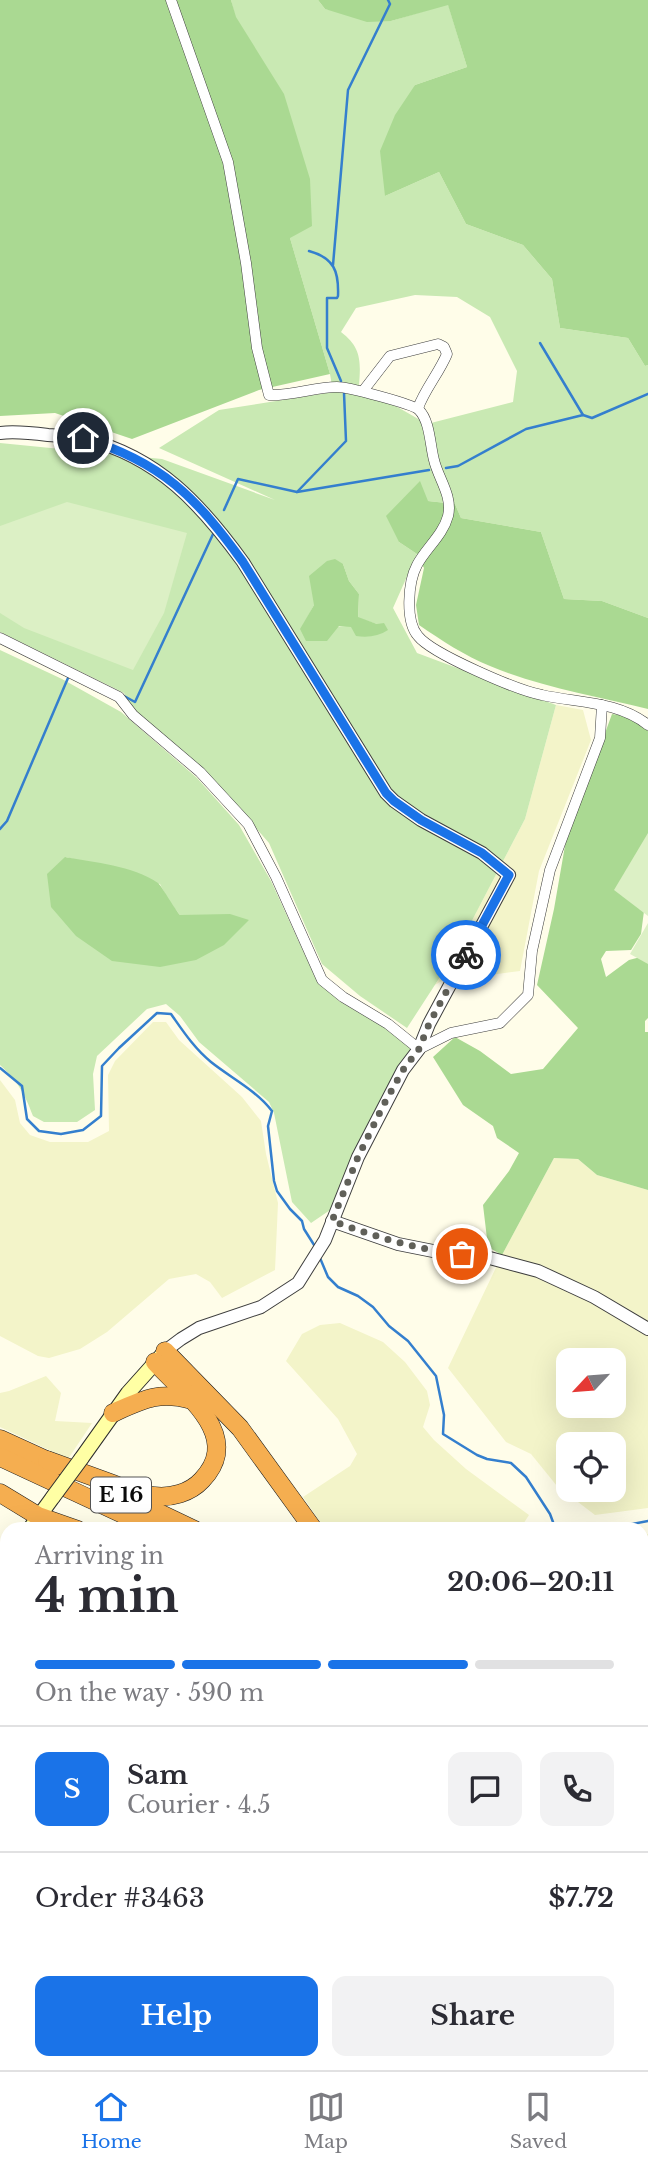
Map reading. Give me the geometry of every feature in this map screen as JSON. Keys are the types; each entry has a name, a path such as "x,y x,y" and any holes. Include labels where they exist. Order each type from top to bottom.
{"highway":[{"path":"47,1461 151,1496 174,1496 185,1492 204,1478 215,1459 217,1446 211,1423 160,1356"},
{"path":"160,1356 240,1428 308,1522"},
{"path":"113,1413 155,1396 179,1396 192,1400"},
{"name":"E 16","path":"0,1439 178,1522"},
{"name":"E 16","path":"0,1457 140,1522"},
{"path":"0,1493 32,1522"}],"main road":[{"path":"34,1522 113,1413 160,1356"}],"street":[{"path":"171,0 228,162 246,262 257,348 269,395 286,396 338,387 363,391 418,408 426,425 434,462 449,502 448,516 434,544 417,565 411,584 409,601 416,635 429,647 454,660 515,686 540,695 602,705 634,714 648,725"},
{"path":"363,391 390,356 438,344 444,347 447,354 418,408"},
{"path":"0,433 83,438 110,446 136,458 189,495 243,562 386,793 421,820 482,853 509,875 429,1024 419,1049 403,1070 384,1104 358,1157 325,1240 298,1283 261,1307 199,1328 180,1339 160,1356"},
{"path":"0,638 119,697 133,715 200,772 248,824 276,877 322,981 343,998 387,1024 419,1049"},
{"path":"419,1049 451,1033 500,1023 528,995 532,951 551,870 600,738 602,705"},
{"path":"332,1221 398,1244 486,1257 538,1271 594,1297 648,1329"}],"green space":[{"path":"0,0 231,0 236,17 284,94 310,179 312,226 290,238 330,374 259,390 132,439 55,413 0,416"},
{"path":"231,0 318,0 325,9 391,21 448,4 467,67 415,85 385,196 439,172 466,224 523,245 552,279 560,328 628,338 645,366 648,365 648,618 602,601 564,599 541,532 461,518 455,504 428,501 399,542 417,554 393,608 417,653 556,705 525,819 453,957 407,1028 360,996 322,964 269,843 249,820 134,712 124,693 0,632 0,443 162,459 275,500 159,448 219,410 333,392 290,238","holes":["415,295 457,297 490,317 517,371 513,402 427,424 359,385 360,369 356,349 341,332 356,308","343,564 349,581 359,594 358,618 377,624 301,629 314,605"]},
{"path":"318,0 648,0 648,365 645,366 628,338 560,328 552,279 523,245 466,224 439,172 385,196 380,151 395,115 415,85 467,67 448,5 391,21 367,22 325,9"},
{"path":"420,481 428,501 455,504 461,518 541,532 564,599 602,601 648,618 648,709 509,673 471,657 419,625 416,605 424,568 417,554 399,542 386,516"},
{"path":"67,502 187,533 164,613 133,670 24,628 0,613 0,526"},
{"path":"335,559 343,564 349,581 359,594 358,617 377,624 384,623 388,630 369,637 360,637 356,636 351,627 339,626 327,641 306,641 300,629 314,605 309,576 327,561"},
{"path":"0,650 62,679 121,712 197,778 239,825 271,881 315,977 339,1001 382,1026 414,1051 336,1206 311,1223 292,1202 274,1113 269,1102 199,1042 180,1016 166,1004 147,1009 97,1056 93,1074 95,1110 77,1122 44,1122 33,1116 20,1088 0,1065","holes":["66,857 160,884 180,915 230,915 249,921 52,907"]},
{"path":"556,705 583,710 591,740 539,871 520,971 490,975 461,969 435,985 453,957 525,819"},
{"path":"612,714 631,717 648,731 648,841 641,934 631,950 606,951 601,959 606,977 629,960 648,955 648,1018 645,1021 645,1032 648,1032 648,1190 597,1175 578,1159 554,1158 502,1255 488,1247 483,1205 519,1153 497,1138 493,1126 463,1105 433,1057 455,1037 480,1051 511,1074 543,1069 578,1028 537,985 566,840"},
{"path":"648,833 648,916 614,890"},
{"path":"65,857 113,866 148,877 160,885 180,915 230,914 249,920 224,945 196,960 160,967 112,961 76,936 51,907 47,874"},
{"path":"648,923 648,964 630,954"},
{"path":"153,1022 166,1022 179,1040 242,1097 261,1121 278,1203 275,1270 222,1298 210,1282 196,1274 169,1279 107,1332 80,1349 49,1358 38,1356 0,1336 0,1080 15,1100 20,1123 30,1135 50,1142 88,1142 109,1131 108,1075 115,1061"},
{"path":"554,1158 578,1159 597,1175 648,1190 648,1508 595,1515 578,1502 626,1502 626,1432 556,1432 556,1485 531,1454 506,1442 448,1368 502,1255"},
{"path":"340,1323 383,1342 405,1362 427,1391 430,1405 423,1427 466,1469 529,1515 524,1522 320,1522 303,1497 350,1466 357,1454 338,1419 286,1361 302,1334 320,1325"},
{"path":"46,1376 61,1393 55,1421 92,1423 68,1459 0,1427 0,1393"}],"waterway":[{"path":"333,265 348,90 390,4 388,0"},
{"path":"309,251 324,257 336,273 338,296 327,298 327,348 341,381"},
{"path":"540,343 583,415"},
{"path":"297,492 346,441 344,393"},
{"path":"446,468 458,466 526,429 583,415 592,418 648,394"},
{"path":"224,510 238,479 297,492 429,470"},
{"path":"124,696 135,702 214,532"},
{"path":"0,829 7,821 68,678"},
{"path":"0,1068 22,1086 27,1119 39,1131 61,1134 83,1130 101,1116 102,1066 157,1013 171,1014 205,1057 251,1090 272,1111 268,1126 277,1191 302,1221 316,1248"},
{"path":"320,1258 328,1277 338,1287 358,1296 373,1307 389,1326 408,1341 436,1376 444,1415 443,1434 477,1455 511,1463 526,1477 553,1522"},
{"path":"643,1522 648,1521"}],"way so far":[{"path":"462,1254 398,1244 332,1221 358,1157 384,1104 403,1070 419,1049 429,1024 466,955"}],"route":[{"path":"83,438 136,458 189,495 243,562 386,793 421,820 482,853 509,875 466,955"}]}
